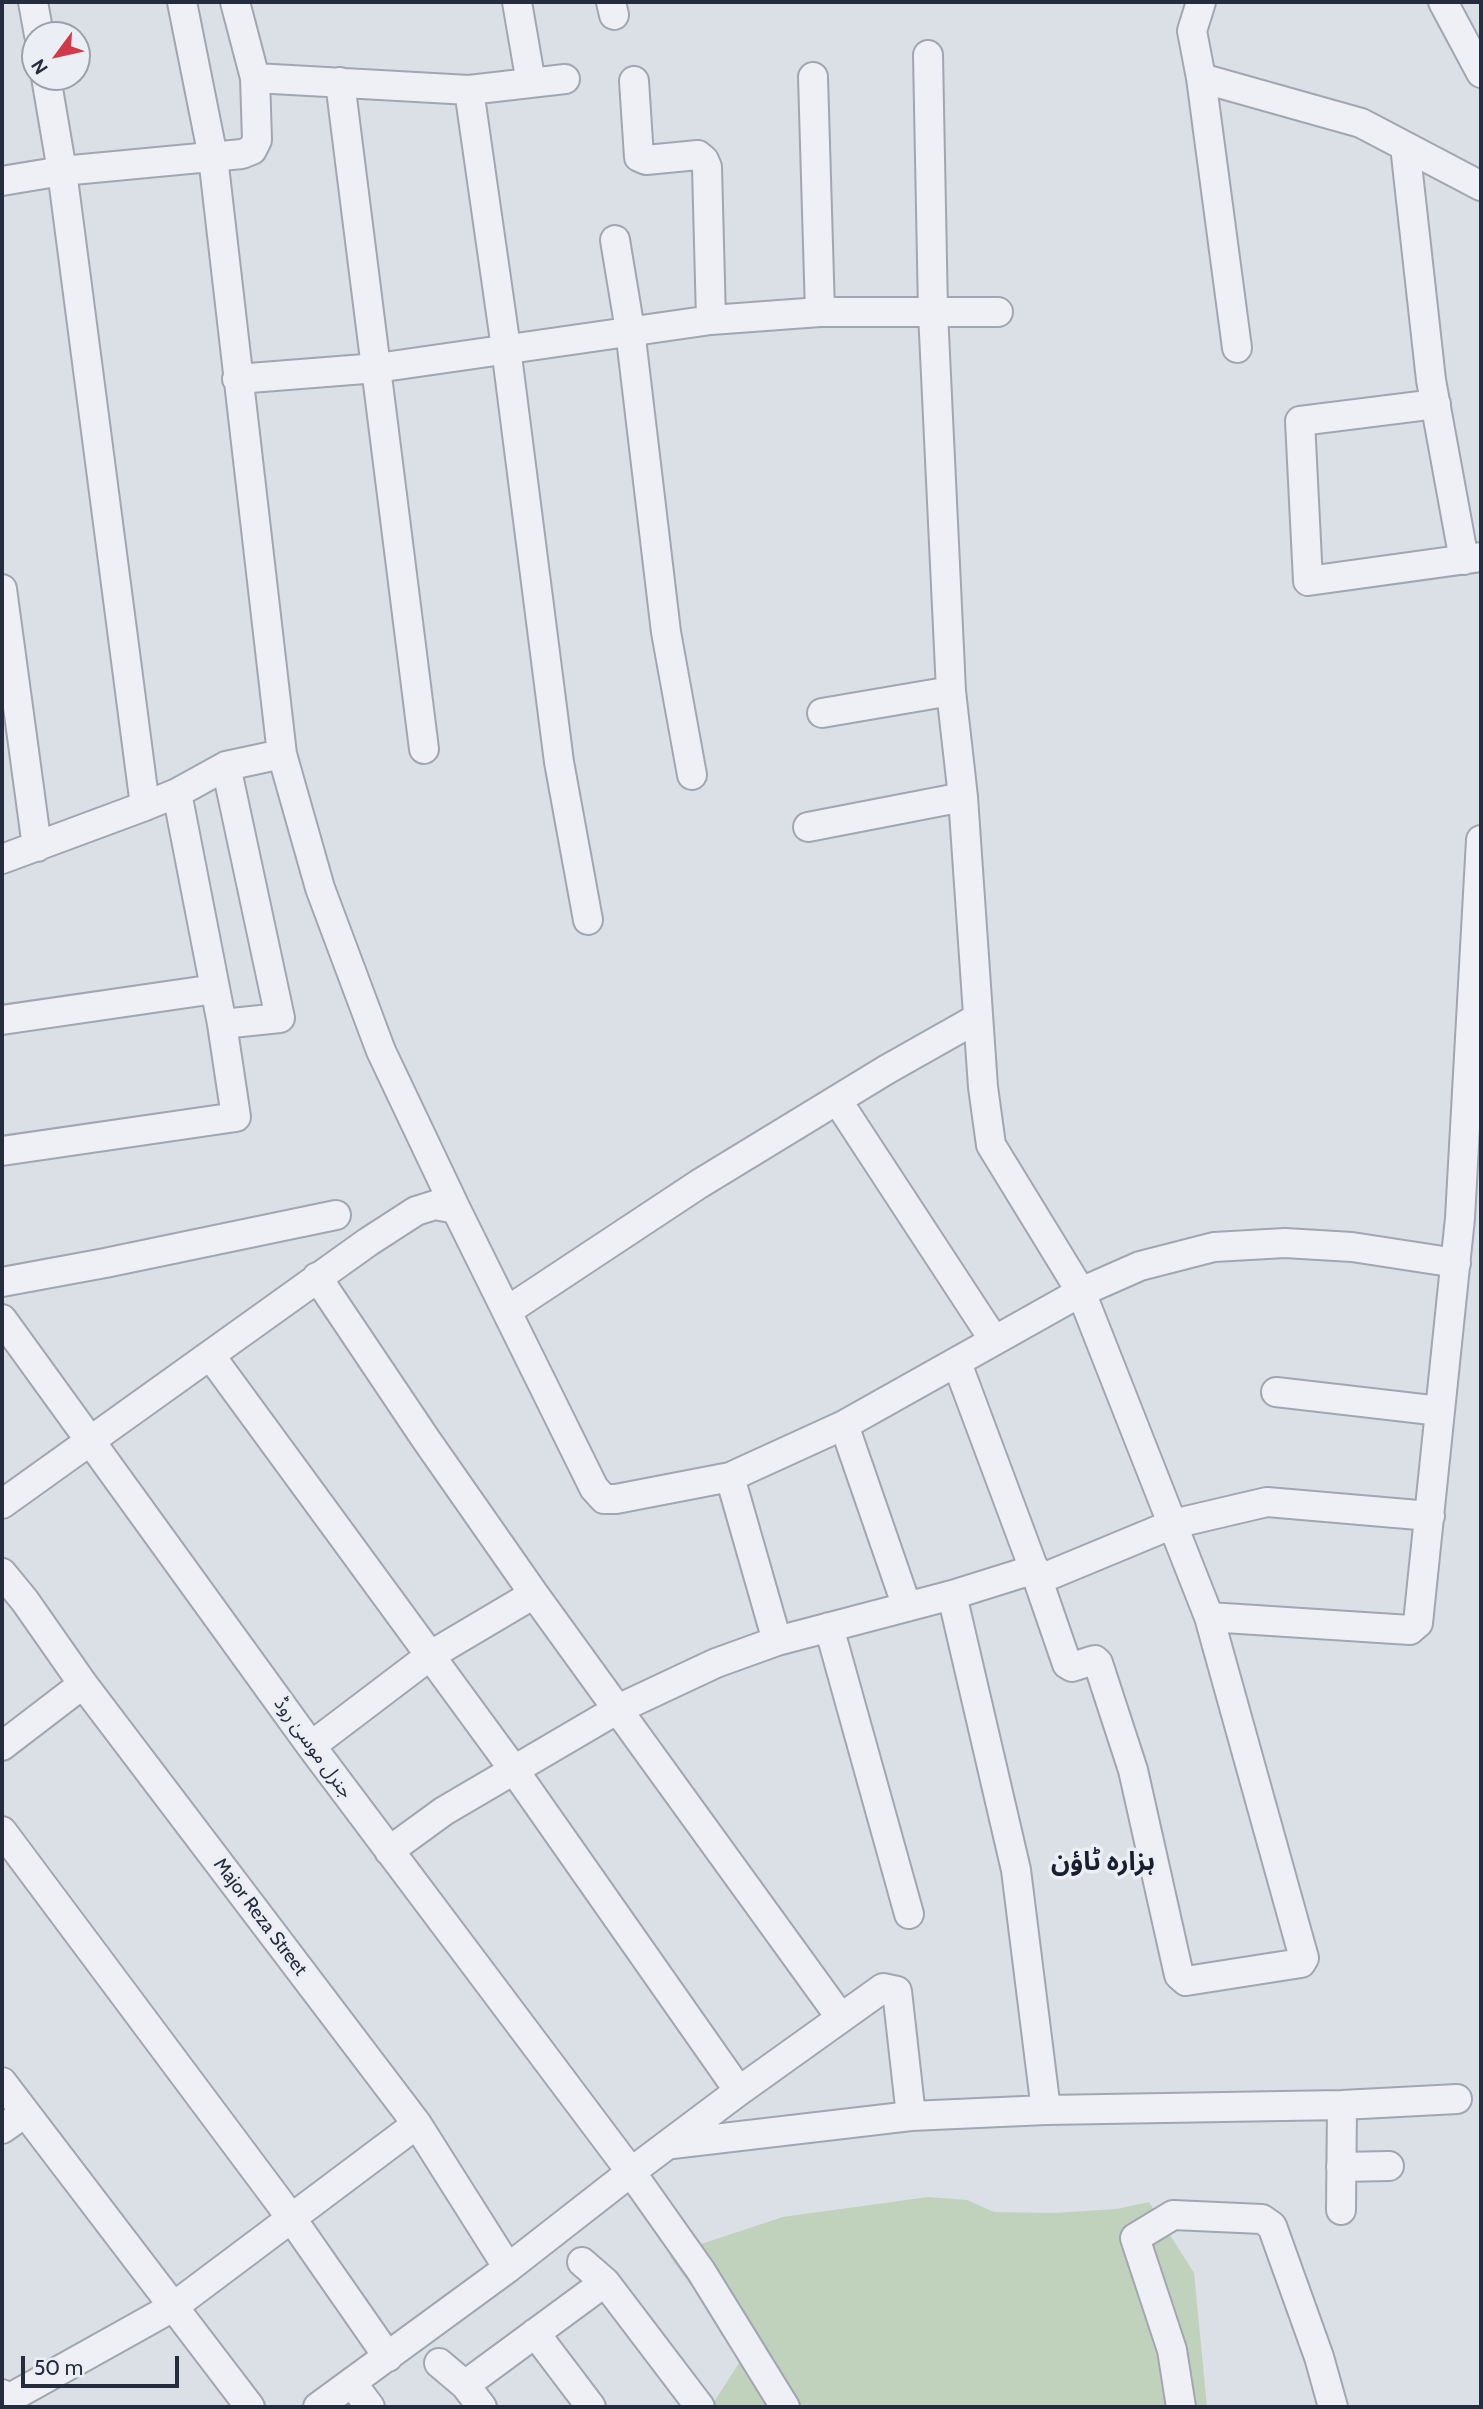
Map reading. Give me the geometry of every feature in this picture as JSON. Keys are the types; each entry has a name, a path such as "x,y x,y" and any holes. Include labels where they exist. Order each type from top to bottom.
{"street":[{"path":"33,2 36,21"},
{"path":"182,2 213,157 282,754 320,888 381,1051 594,1488 604,1499 730,1477 844,1425 1081,1292 1140,1266 1214,1247 1285,1243 1339,1246 1456,1263"},
{"path":"2,181 62,171 242,154 252,150 257,140 255,78 235,2"},
{"path":"517,2 531,83"},
{"path":"1201,2 1192,31 1201,78 1237,348"},
{"path":"1443,2 1481,73"},
{"path":"928,55 933,312 951,691 964,797 983,1087 991,1145 1081,1292 1174,1524 1209,1617 1304,1958 1301,1963 1186,1981 1179,1975 1133,1770 1098,1663 1095,1660 1072,1667 1067,1664 1037,1575 957,1363"},
{"path":"813,77 820,312"},
{"path":"255,78 469,90 565,79"},
{"path":"1201,78 1361,123 1481,186"},
{"path":"634,81 639,157 646,160 698,155 707,167 711,320"},
{"path":"340,82 424,749"},
{"path":"469,90 506,348 559,762 588,920"},
{"path":"48,91 62,171 145,806"},
{"path":"1405,146 1436,404 1473,559 1308,581 1300,421 1436,404"},
{"path":"615,240 630,330 666,632 692,775"},
{"path":"237,379 377,368 711,320 820,312 998,312"},
{"path":"2,589 37,847"},
{"path":"822,713 951,691"},
{"path":"2,859 177,793 226,766 282,754"},
{"path":"222,1024 280,1018 226,766"},
{"path":"2,1151 236,1117 222,1024 177,793"},
{"path":"808,827 964,797"},
{"path":"1209,1617 1410,1630 1418,1623 1456,1263 1471,1219 1481,840"},
{"path":"2,1020 215,989"},
{"path":"507,1311 699,1184 978,1018"},
{"path":"838,1100 994,1340"},
{"path":"2,1504 317,1277 416,1211 435,1205 456,1209"},
{"path":"2,1282 336,1214"},
{"path":"317,1277 534,1594 841,2018"},
{"name":"جنرل موسیٰ روڈ","path":"2,1319 311,1746 631,2172 701,2271 785,2407"},
{"path":"210,1354 514,1770 739,2091"},
{"path":"1276,1392 1440,1411"},
{"path":"844,1425 907,1607"},
{"path":"730,1477 777,1641"},
{"path":"389,1851 444,1811 618,1709 716,1663 777,1641 1037,1575 1174,1524 1267,1502 1430,1516"},
{"name":"Major Reza Street","path":"2,1573 417,2124 508,2268"},
{"path":"311,1746 431,1655 534,1594"},
{"path":"952,1595 1016,1870 1046,2110"},
{"path":"829,1627 909,1914"},
{"path":"2,1746 83,1684"},
{"path":"2,1831 292,2219 388,2357"},
{"path":"318,2407 508,2268 739,2091 883,1988 897,1990 911,2116"},
{"path":"2,2082 250,2407"},
{"path":"669,2144 911,2116 1046,2110 1342,2105 1457,2099"},
{"path":"1341,2210 1342,2105"},
{"path":"2,2129 25,2113"},
{"path":"2,2394 10,2398 173,2307 417,2124"},
{"path":"1341,2167 1388,2166"},
{"path":"1181,2407 1172,2350 1135,2238 1173,2215 1262,2218 1272,2225 1334,2407"},
{"path":"582,2262 605,2282 700,2407"},
{"path":"465,2385 605,2282"},
{"path":"535,2333 591,2407"},
{"path":"439,2363 465,2385 482,2407"},
{"path":"352,2383 370,2407"}],"green space":[{"path":"928,2197 967,2200 994,2212 1053,2213 1117,2209 1149,2202 1194,2273 1207,2407 712,2405 756,2337 713,2315 670,2257 783,2217"}],"district":[{"name":"ہزارہ ٹاؤن","path":"1103,1862"}]}
